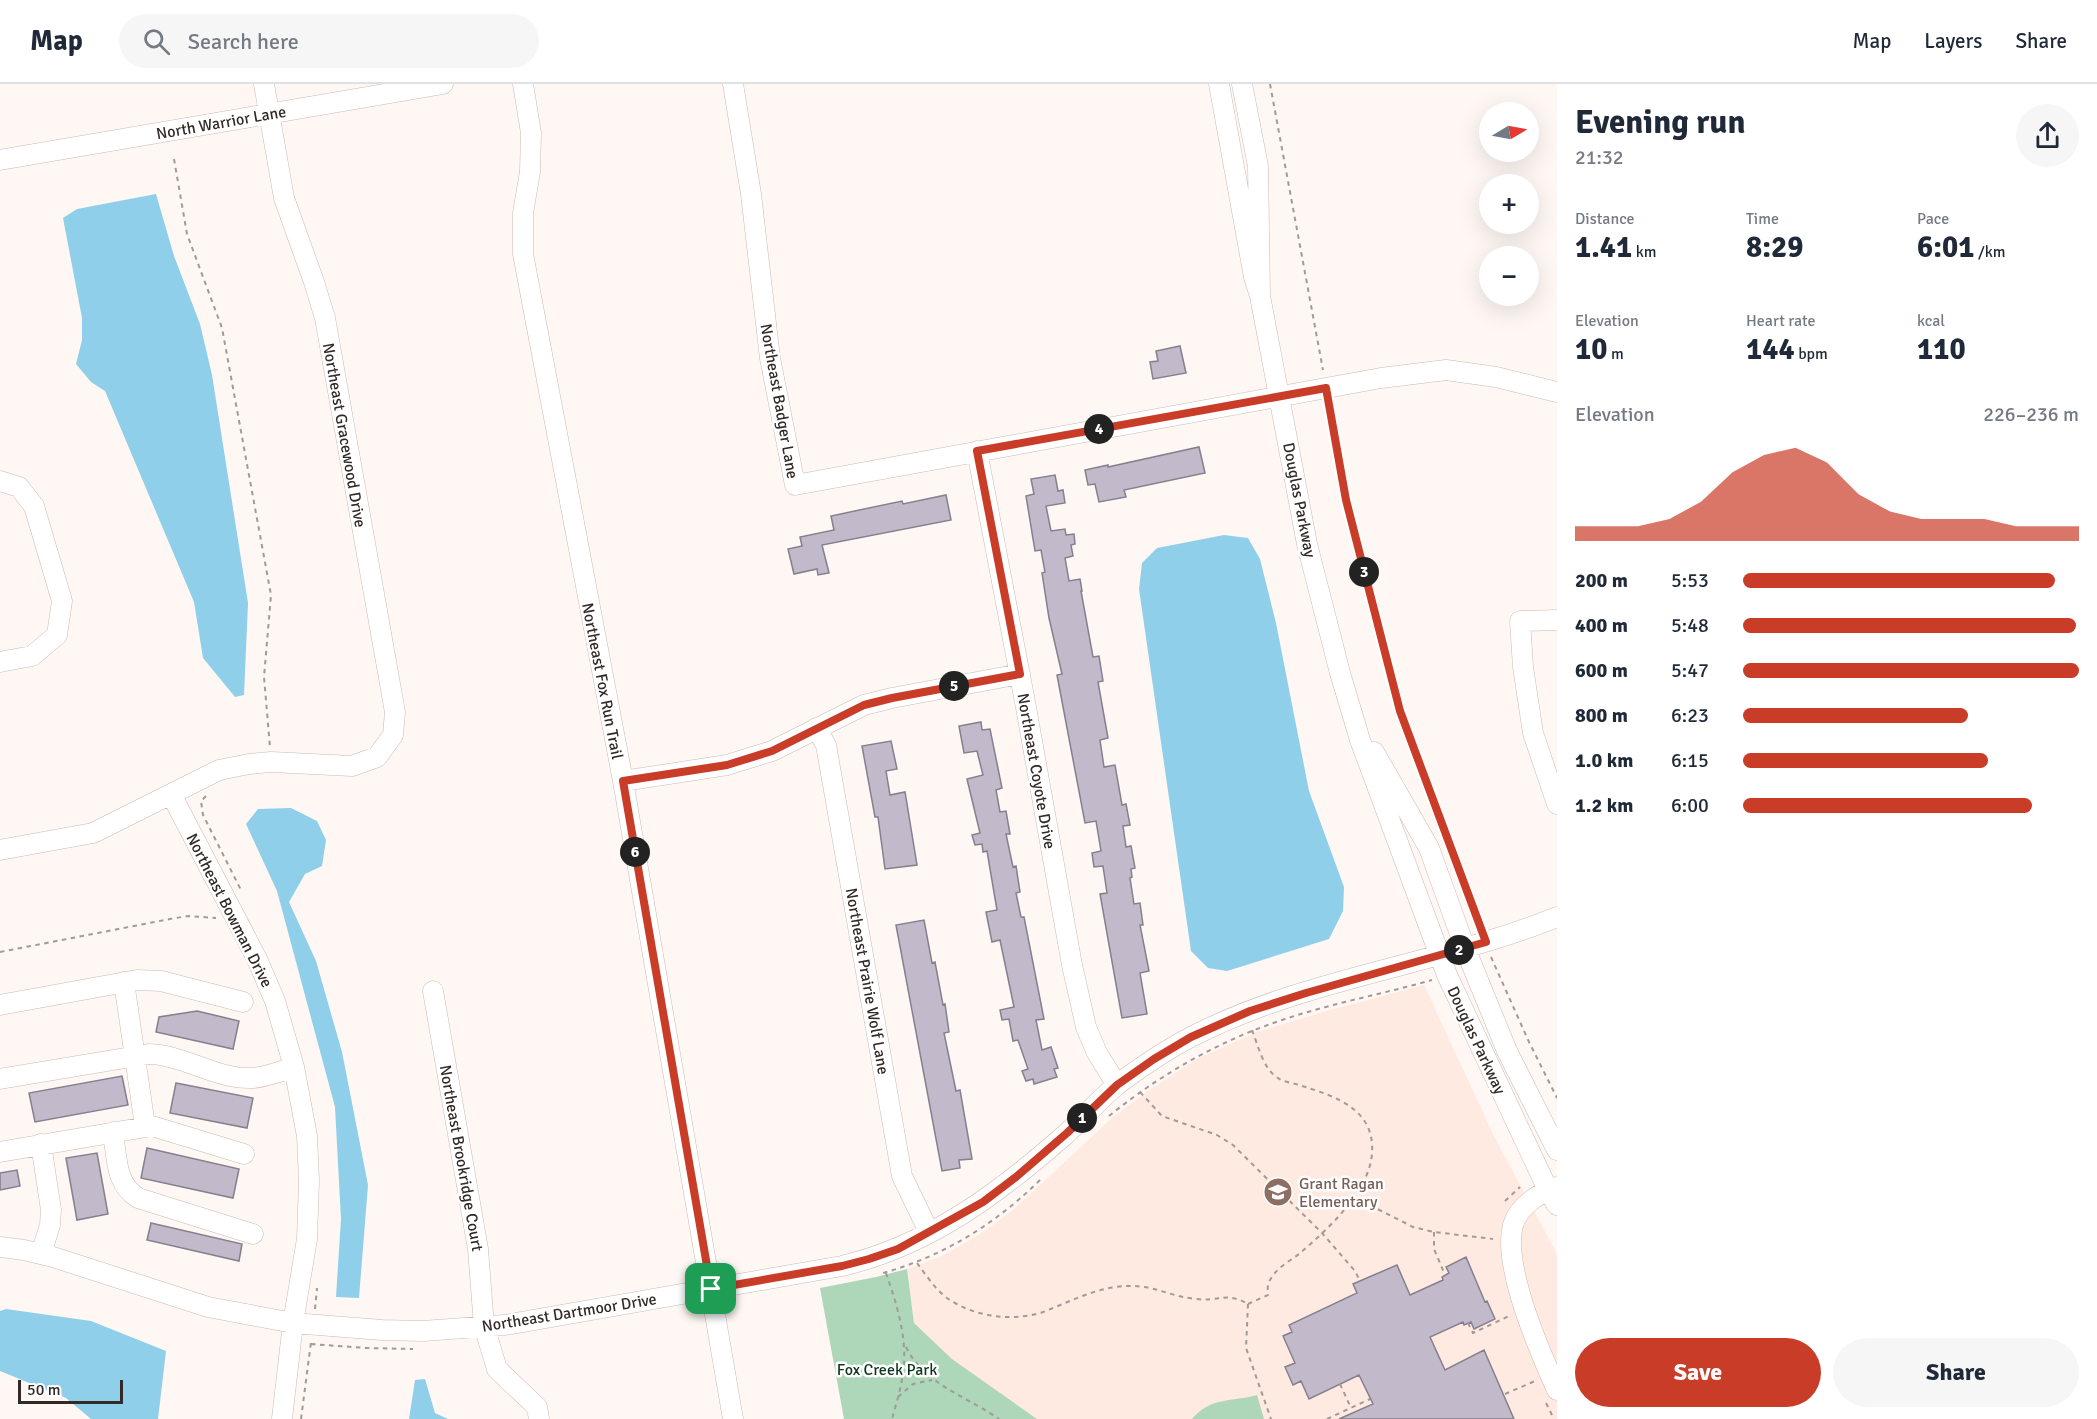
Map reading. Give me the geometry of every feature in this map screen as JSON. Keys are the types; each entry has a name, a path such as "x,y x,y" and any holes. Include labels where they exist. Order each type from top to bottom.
{"street":[{"name":"Northeast Gracewood Drive","path":"264,84 284,198 325,318 395,712 393,735 377,757 352,766 271,762"},
{"name":"North Warrior Lane","path":"0,160 443,84"},
{"name":"Northeast Fox Run Trail","path":"523,84 531,133 530,172 523,213 523,254 623,781 734,1419"},
{"name":"Northeast Badger Lane","path":"733,84 751,194 770,358 795,485 1279,396 1381,378 1446,370 1496,377 1557,392"},
{"name":"Douglas Parkway","path":"1219,84 1254,278 1260,296 1307,544 1348,701 1390,827 1439,956 1554,1194"},
{"name":"Douglas Parkway","path":"1242,84 1258,166 1260,296"},
{"name":"Northeast Coyote Drive","path":"977,451 1072,965 1086,1027 1097,1053 1117,1085"},
{"path":"0,481 19,487 34,506 62,601 57,635 32,656 0,662"},
{"path":"1557,620 1520,621 1523,668 1533,733 1557,804"},
{"path":"623,781 727,765 772,751 816,728 873,703 1020,674"},
{"name":"Douglas Parkway","path":"1348,701 1378,761 1429,848 1465,948 1507,1051 1557,1150"},
{"name":"Northeast Prairie Wolf Lane","path":"816,728 826,745 902,1176 928,1232"},
{"path":"0,850 93,833 219,770 271,762"},
{"name":"Northeast Bowman Drive","path":"171,794 257,959 275,1001 294,1067 307,1136 309,1180 307,1239 293,1323 282,1419"},
{"name":"Northeast Dartmoor Drive","path":"0,1247 41,1254 208,1307 293,1323 402,1331 505,1325 869,1259 898,1249 983,1202 1016,1177 1117,1085 1191,1037 1250,1011 1526,930 1557,917"},
{"path":"0,1005 144,980 161,981 243,1002"},
{"path":"124,982 146,1126"},
{"name":"Northeast Brookridge Court","path":"433,991 478,1249 484,1326 497,1369 537,1407 539,1419"},
{"path":"0,1079 135,1056 165,1055 224,1074 253,1078 294,1067"},
{"path":"0,1152 152,1126 244,1154"},
{"path":"113,1132 122,1184 129,1193 138,1198 253,1234"},
{"path":"41,1144 51,1210 50,1225 41,1254"},
{"path":"1554,1194 1530,1202 1518,1215 1513,1225 1511,1240 1516,1275 1532,1332 1557,1390"}],"path":[{"path":"1270,84 1346,500 1400,711 1486,942 1529,1042 1557,1098"},
{"path":"174,159 187,234 222,327 271,595 264,677 271,762"},
{"path":"201,801 208,794"},
{"path":"0,952 188,916 214,919 231,910"},
{"path":"1248,1304 1268,1295 1270,1280 1278,1270 1322,1233 1354,1197 1370,1167 1372,1152 1371,1137 1364,1120 1355,1110 1338,1098 1278,1079 1269,1070 1252,1030"},
{"path":"1140,1092 1162,1116 1217,1135 1233,1145 1322,1233 1360,1281"},
{"path":"1354,1197 1413,1227 1434,1232 1493,1239"},
{"path":"1434,1232 1434,1249 1445,1275"},
{"path":"917,1263 933,1285 947,1298 985,1315 1023,1317 1098,1291 1131,1286 1148,1286 1193,1299 1237,1297 1248,1304"},
{"path":"886,1272 900,1320 904,1344 903,1373 892,1419"},
{"path":"1248,1304 1246,1348 1271,1419"},
{"path":"1468,1323 1473,1333 1511,1315"},
{"path":"904,1344 911,1358 932,1380 999,1419"},
{"path":"897,1398 913,1384 932,1380"},
{"path":"1505,1394 1535,1380"},
{"path":"1340,1384 1351,1408"},
{"path":"1327,1419 1370,1399"}],"shaded area":[{"name":"Grant Ragan Elementary","path":"1424,985 1494,1136 1557,1254 1557,1419 1037,1419 952,1359 914,1323 907,1269 940,1257 977,1236 1012,1211 1111,1119 1145,1093 1197,1059 1257,1032"}],"green space":[{"name":"Fox Creek Park","path":"907,1269 914,1323 952,1359 1037,1419 844,1419 820,1288"},
{"path":"1257,1395 1264,1419 1192,1419 1206,1407 1222,1401"}],"water":[{"path":"156,194 174,256 200,324 212,375 248,603 244,695 235,697 203,658 194,602 105,391 91,382 76,364 82,340 82,318 63,218 77,209"},
{"path":"1224,535 1248,538 1260,559 1276,623 1309,791 1344,887 1343,911 1329,939 1227,971 1208,968 1191,951 1139,589 1142,563 1157,548"},
{"path":"291,808 317,821 326,840 322,866 305,874 289,902 316,961 342,1052 368,1185 359,1298 336,1297 341,1219 335,1107 277,891 246,824 258,809"},
{"path":"6,1309 91,1321 166,1351 158,1419 91,1419 66,1398 0,1371 0,1311"},
{"path":"425,1379 435,1413 448,1419 409,1419 415,1380"}],"building":[{"path":"1180,346 1186,373 1153,379 1150,362 1158,361 1156,351"},
{"path":"1199,447 1205,473 1124,490 1126,497 1099,502 1095,484 1088,485 1085,470"},
{"path":"1055,475 1058,491 1063,490 1065,503 1046,506 1051,531 1065,529 1066,535 1074,534 1075,544 1071,545 1073,556 1065,558 1069,581 1080,579 1093,657 1099,656 1103,681 1098,682 1108,738 1100,740 1104,767 1115,765 1122,805 1126,804 1130,825 1123,826 1126,847 1131,846 1135,868 1131,869 1132,877 1130,878 1134,904 1140,903 1143,925 1140,925 1149,971 1140,973 1147,1014 1122,1018 1100,894 1107,893 1103,866 1094,867 1092,853 1101,851 1096,821 1085,823 1057,675 1062,674 1049,618 1042,573 1045,572 1041,550 1035,551 1026,496 1034,494 1031,479"},
{"path":"946,495 951,520 822,545 829,573 818,575 817,569 794,574 788,549 802,546 800,537 834,530 831,516 902,501 903,504"},
{"path":"981,722 982,730 990,729 1002,788 996,790 1000,812 1006,811 1010,834 1006,834 1013,867 1016,866 1020,892 1016,893 1021,917 1024,917 1044,1019 1036,1020 1042,1050 1051,1047 1058,1068 1054,1069 1057,1077 1034,1084 1033,1079 1026,1081 1022,1071 1028,1069 1018,1040 1013,1041 1009,1019 1002,1020 1000,1010 1014,1007 1000,940 992,942 986,912 997,910 987,851 983,852 982,844 975,845 972,835 980,833 967,779 983,775 977,751 964,753 959,726"},
{"path":"891,741 897,769 886,771 890,795 905,792 917,865 885,869 878,817 875,817 862,746"},
{"path":"924,920 932,963 935,962 943,1005 945,1004 949,1032 944,1033 956,1091 960,1090 972,1159 959,1160 960,1168 942,1171 896,925"},
{"path":"197,1011 239,1021 233,1049 156,1032 159,1017"},
{"path":"122,1076 128,1105 35,1122 29,1093"},
{"path":"176,1083 253,1098 247,1128 170,1113"},
{"path":"147,1148 239,1169 233,1198 141,1178"},
{"path":"97,1153 108,1214 77,1220 66,1158"},
{"path":"17,1170 20,1186 0,1190 0,1173"},
{"path":"151,1223 242,1244 239,1261 147,1240"},
{"path":"1466,1257 1485,1302 1487,1301 1495,1319 1474,1329 1471,1322 1464,1325 1463,1322 1430,1337 1445,1370 1484,1350 1514,1419 1339,1419 1373,1404 1359,1375 1309,1399 1301,1381 1293,1385 1285,1367 1295,1363 1283,1336 1292,1332 1289,1325 1357,1293 1353,1284 1397,1265 1410,1295 1443,1280 1442,1277 1449,1273 1446,1267"}],"place":[{"name":"Grant Ragan Elementary","path":"1278,1192"}],"route":[{"path":"1326,388 1346,500 1400,711 1486,942 1250,1011 1191,1037 1117,1085 1067,1133 983,1202 898,1249 842,1266 711,1289 623,781 727,765 772,751 864,705 1020,674 977,451 1326,388"}]}
